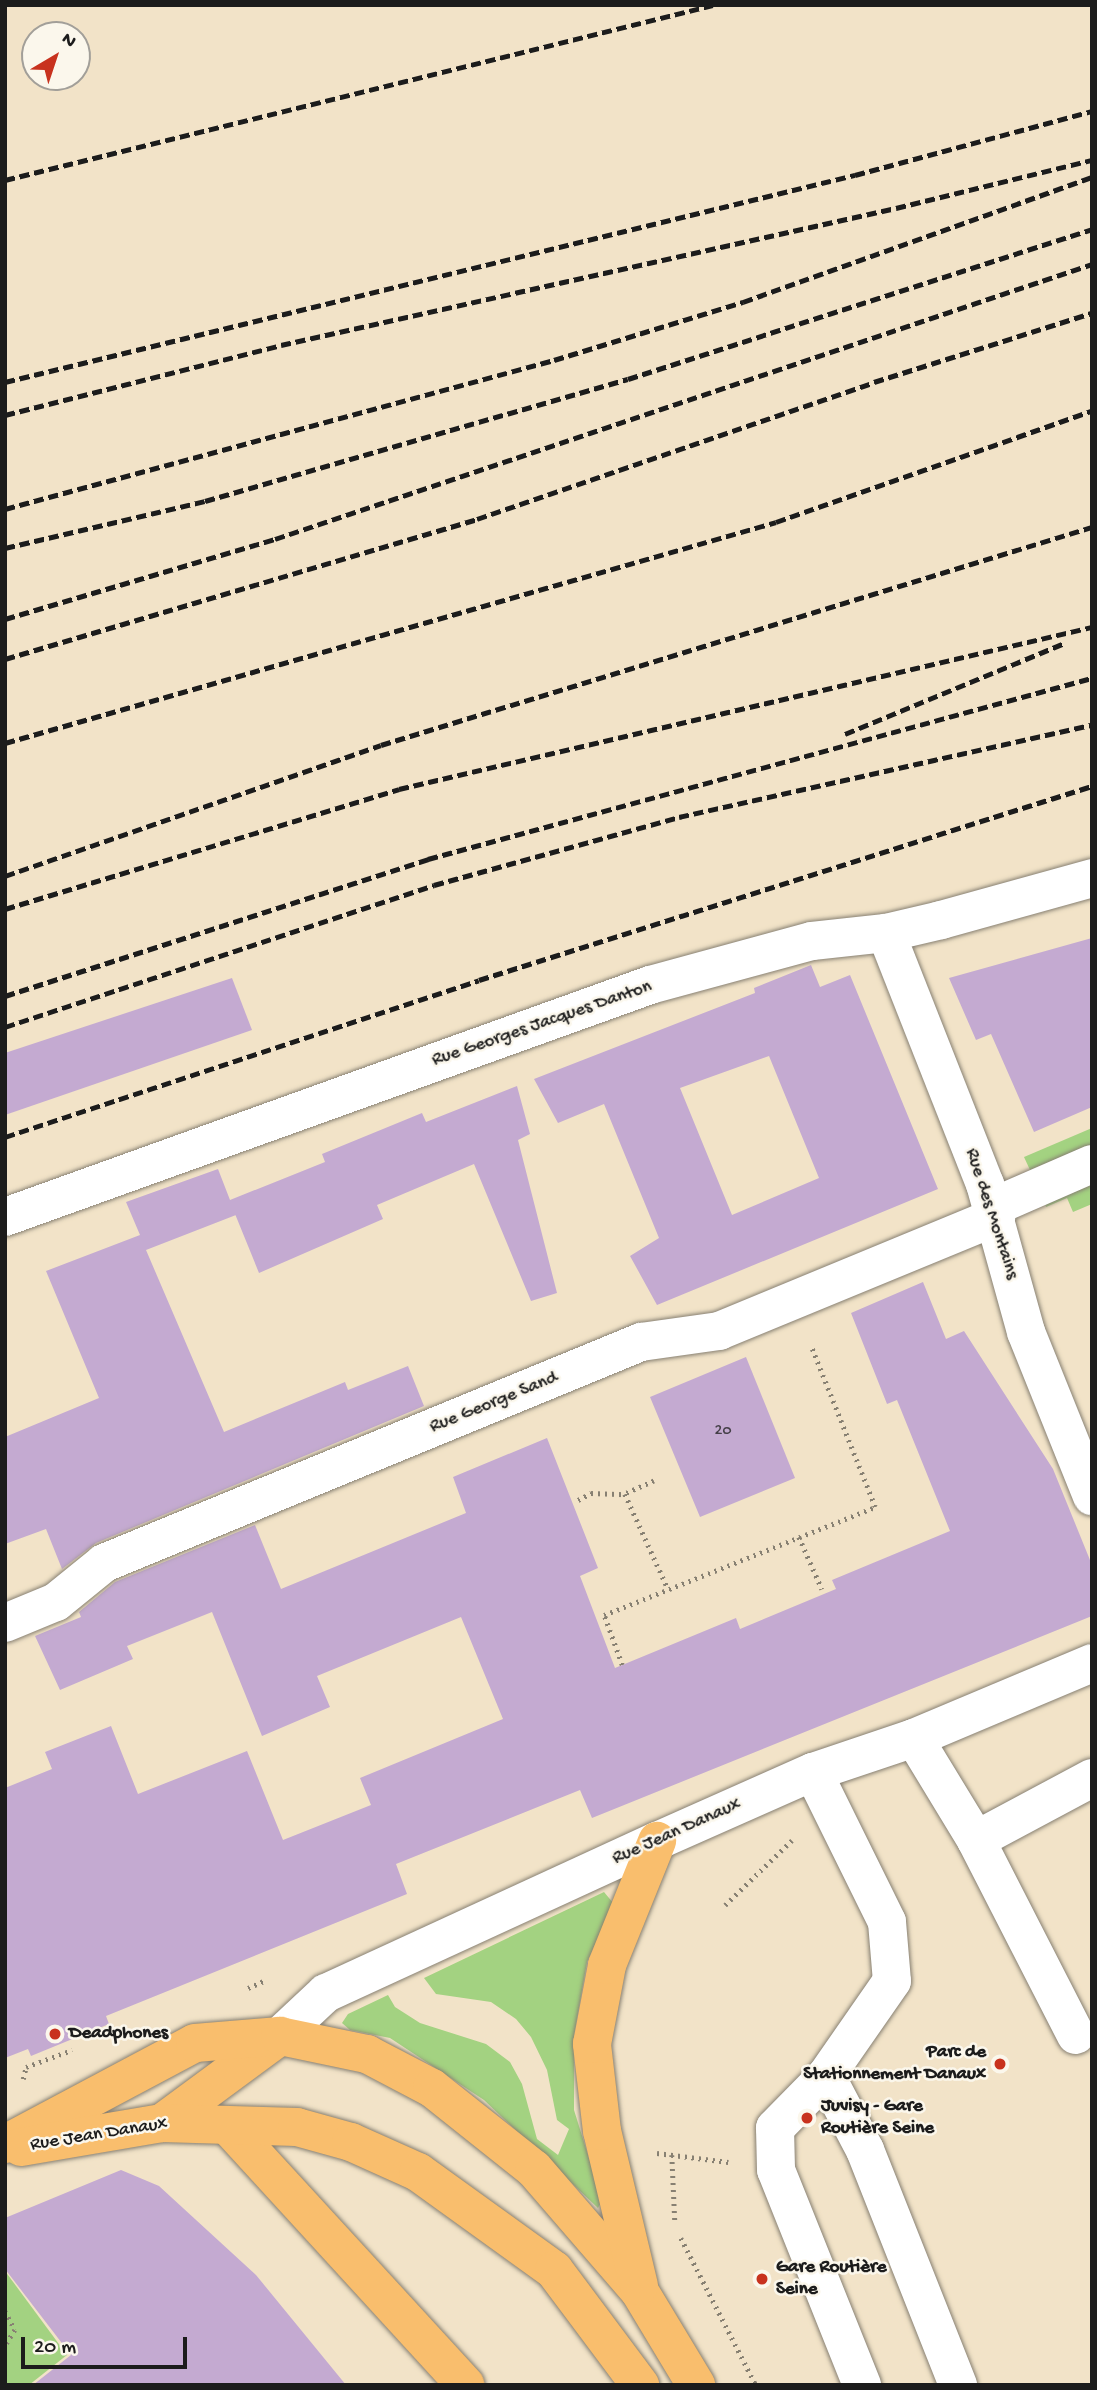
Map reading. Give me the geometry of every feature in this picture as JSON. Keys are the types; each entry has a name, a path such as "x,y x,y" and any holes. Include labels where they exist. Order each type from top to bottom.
{"main road":[{"path":"657,1840 607,1965 592,2044 602,2131 640,2292 696,2385"},
{"path":"162,2123 280,2036"},
{"name":"Rue Jean Danaux","path":"5,2144 195,2043 280,2036 367,2054 432,2088 534,2168 640,2292"},
{"name":"Rue Jean Danaux","path":"5,2150 162,2123 297,2127 352,2142 418,2172 554,2270 640,2385"},
{"path":"229,2127 465,2385"}],"street":[{"name":"Rue Georges Jacques Danton","path":"5,1217 650,985 812,941 886,933 1092,878"},
{"name":"Rue des Montains","path":"886,933 994,1212 1026,1332 1092,1496"},
{"name":"Rue George Sand","path":"5,1623 56,1602 104,1563 642,1342 719,1331 994,1212 1092,1164"},
{"name":"Rue Jean Danaux","path":"280,2036 326,1993 657,1840 821,1787 914,1738 1092,1663"},
{"path":"914,1738 976,1840 1076,2035"},
{"path":"976,1840 1092,1778"},
{"path":"821,1787 887,1922 892,1981 826,2076 775,2128 776,2170 862,2385"},
{"path":"826,2076 866,2150 958,2385"}],"path":[{"path":"622,1665 604,1615 874,1507 794,1300"},
{"path":"578,1500 591,1493 625,1494 654,1480"},
{"path":"625,1494 668,1589"},
{"path":"799,1537 822,1589"},
{"path":"725,1905 821,1787"},
{"path":"654,2153 672,2155 674,2225 756,2385"},
{"path":"5,2311 15,2330 5,2346"}],"green space":[{"path":"1092,1128 1092,1144 1030,1170 1024,1157"},
{"path":"1092,1182 1092,1204 1073,1212 1067,1198 1046,1207 1045,1203"},
{"path":"604,1892 614,1904 587,1962 574,2036 574,2110 602,2200 598,2208 484,2100 390,2038 350,2030 342,2023 348,2014 388,1995 395,2007 420,2023 486,2044 510,2062 522,2084 537,2139 558,2155 569,2129 557,2120 547,2070 531,2037 516,2019 491,2002 436,1994 424,1978"},
{"path":"5,2271 67,2355 29,2385 5,2385"}],"building":[{"path":"1092,938 1092,1107 1034,1132 991,1034 976,1040 949,978"},
{"path":"811,965 820,987 850,975 938,1189 657,1305 630,1256 659,1238 604,1104 558,1123 534,1079 755,993 754,988","holes":["769,1056 819,1178 732,1215 680,1088"]},
{"path":"232,978 252,1030 5,1115 5,1053"},
{"path":"517,1086 530,1134 518,1140 557,1293 531,1301 474,1164 377,1205 383,1219 259,1273 236,1215 146,1250 224,1432 345,1382 348,1390 408,1366 424,1406 96,1543 62,1569 46,1529 5,1544 5,1437 99,1398 46,1271 140,1235 126,1202 218,1169 230,1200 325,1162 322,1154 422,1113 426,1122"},
{"path":"923,1282 946,1339 964,1331 1053,1469 1092,1565 1092,1616 592,1818 580,1790 396,1864 407,1894 106,2016 109,2024 31,2056 28,2049 5,2058 5,1788 52,1769 45,1752 111,1726 138,1794 247,1751 283,1840 371,1805 360,1778 503,1719 461,1617 317,1676 330,1707 262,1736 212,1612 127,1646 133,1659 60,1690 35,1636 81,1617 79,1612 115,1582 255,1525 281,1589 466,1513 453,1477 547,1438 598,1568 580,1576 615,1668 736,1618 740,1629 836,1589 832,1580 950,1531 897,1400 887,1404 851,1313"},
{"path":"746,1357 795,1478 700,1517 650,1397"},
{"path":"121,2170 159,2186 256,2275 346,2385 33,2385 71,2355 5,2269 5,2218"}],"railway":[{"path":"5,180 713,5"},
{"path":"5,382 855,175 1092,111"},
{"path":"5,415 281,345 896,208 1092,160"},
{"path":"5,509 554,360 743,302 1092,177"},
{"path":"5,548 205,501 628,379 1092,229"},
{"path":"5,619 275,539 1092,264"},
{"path":"5,659 477,519 874,382 1092,313"},
{"path":"5,743 776,522 1092,411"},
{"path":"5,876 381,745 1092,527"},
{"path":"5,909 399,789 1092,627"},
{"path":"845,734 1065,643"},
{"path":"5,996 428,859 1092,678"},
{"path":"5,1027 434,885 679,817 1092,725"},
{"path":"5,1137 479,980 1092,786"}],"place":[{"name":"Deadphones","path":"55,2034"},
{"name":"Parc de Stationnement Danaux","path":"1000,2064"},
{"name":"Juvisy - Gare Routière Seine","path":"807,2118"},
{"name":"Gare Routière Seine","path":"762,2279"}]}
